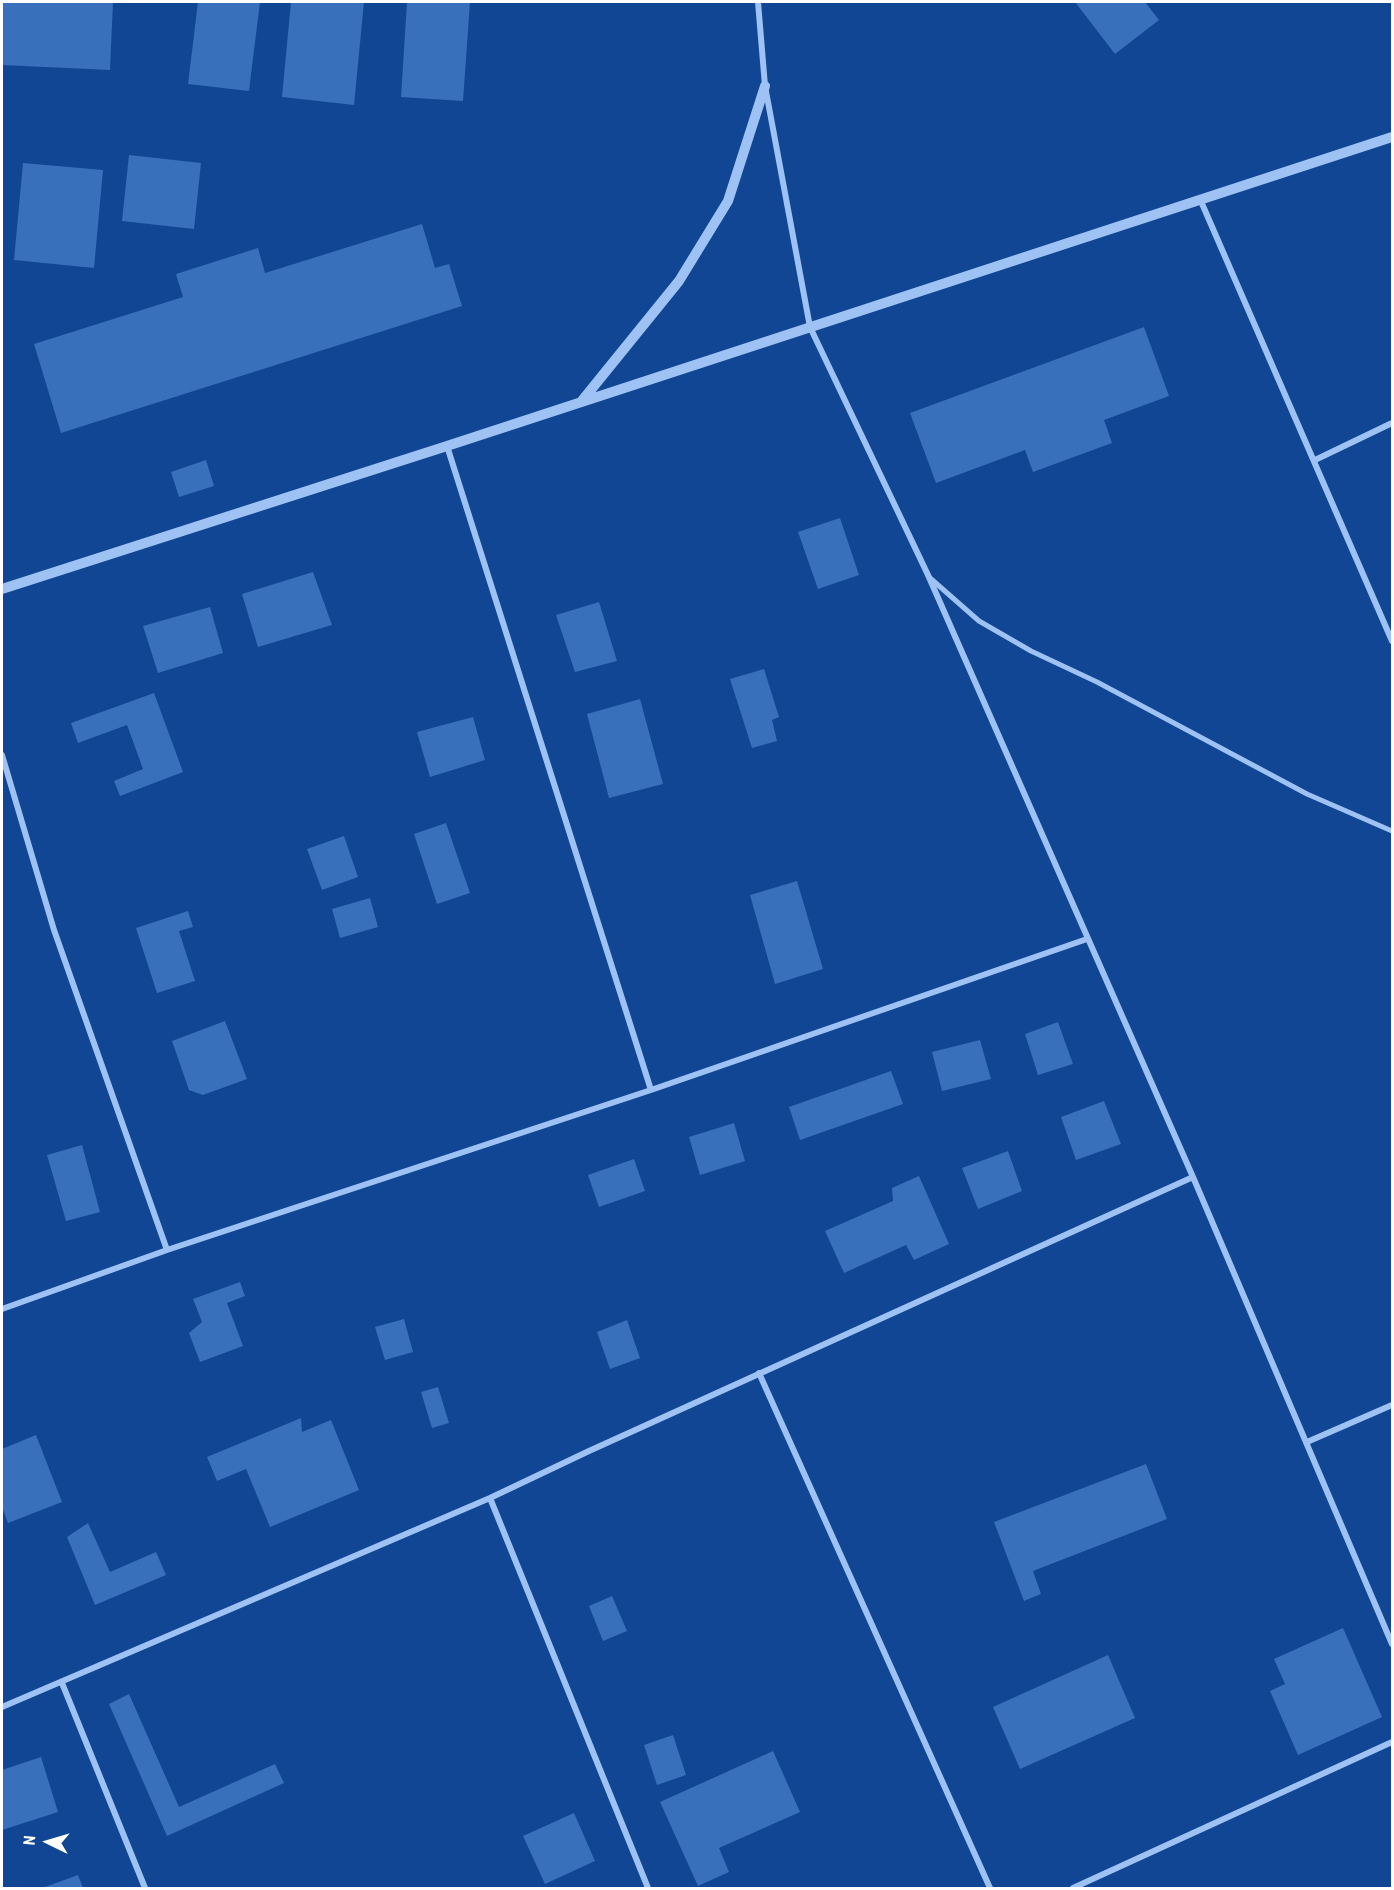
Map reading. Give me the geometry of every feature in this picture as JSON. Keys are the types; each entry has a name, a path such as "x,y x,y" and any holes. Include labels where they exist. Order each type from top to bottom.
{"street":[{"path":"758,2 765,86 810,327 927,575 1193,1177 1392,1644"},
{"path":"581,402 679,281 728,201 765,86"},
{"path":"2,589 1392,137"},
{"path":"1200,198 1392,641"},
{"path":"1315,460 1392,423"},
{"path":"447,446 651,1090"},
{"path":"927,575 979,621 1031,651 1097,682 1307,794 1392,831"},
{"path":"2,755 54,930 167,1250"},
{"path":"2,1309 167,1250 651,1090 1086,939"},
{"path":"2,1707 490,1498 759,1373 1193,1177"},
{"path":"759,1373 990,1888"},
{"path":"1306,1442 1392,1405"},
{"path":"490,1498 648,1888"},
{"path":"62,1683 145,1888"},
{"path":"1073,1888 1392,1742"}],"building":[{"path":"2,2 113,2 110,70 2,65"},
{"path":"198,2 260,2 249,91 188,84"},
{"path":"291,2 364,2 354,105 282,97"},
{"path":"407,2 470,2 463,101 401,97"},
{"path":"1075,2 1145,2 1159,20 1115,54"},
{"path":"129,155 201,163 194,229 122,221"},
{"path":"23,163 103,170 94,268 14,260"},
{"path":"422,224 435,268 449,264 462,306 61,433 34,344 183,297 176,274 258,248 265,273"},
{"path":"1144,327 1169,396 1104,420 1112,443 1033,472 1025,450 936,483 910,413"},
{"path":"206,460 214,486 179,497 171,472"},
{"path":"840,518 859,575 818,589 798,532"},
{"path":"313,572 332,625 258,647 242,594"},
{"path":"599,602 617,661 575,672 556,615"},
{"path":"210,607 223,653 158,673 143,626"},
{"path":"764,669 779,717 772,720 777,741 752,748 730,679"},
{"path":"154,693 183,772 120,796 114,781 143,769 127,725 78,743 71,723"},
{"path":"640,699 663,784 609,798 587,714"},
{"path":"473,717 485,760 430,777 417,732"},
{"path":"446,823 470,893 437,904 414,834"},
{"path":"344,836 358,877 322,890 307,849"},
{"path":"797,881 823,969 775,984 750,895"},
{"path":"370,898 378,927 340,938 332,909"},
{"path":"188,911 193,927 179,931 195,981 157,993 136,928"},
{"path":"225,1021 247,1079 203,1095 189,1090 172,1041"},
{"path":"1058,1022 1073,1064 1038,1075 1025,1034"},
{"path":"980,1040 991,1079 942,1091 932,1052"},
{"path":"891,1071 903,1104 800,1140 789,1107"},
{"path":"1104,1101 1121,1144 1076,1160 1061,1117"},
{"path":"734,1123 745,1161 700,1175 689,1137"},
{"path":"82,1145 100,1212 66,1221 47,1155"},
{"path":"1008,1151 1022,1191 978,1209 962,1168"},
{"path":"634,1159 645,1191 599,1207 588,1175"},
{"path":"919,1176 949,1244 914,1260 906,1245 844,1273 825,1231 893,1201 892,1188"},
{"path":"240,1282 245,1296 227,1303 243,1346 200,1362 189,1333 202,1322 193,1299"},
{"path":"404,1319 413,1352 385,1360 375,1327"},
{"path":"627,1320 640,1358 610,1369 597,1332"},
{"path":"438,1387 449,1423 432,1428 421,1392"},
{"path":"301,1418 302,1432 331,1420 359,1490 270,1527 246,1469 217,1481 207,1457"},
{"path":"36,1435 62,1502 8,1523 2,1507 2,1449"},
{"path":"1146,1464 1167,1519 1033,1571 1041,1594 1024,1601 994,1522"},
{"path":"88,1523 110,1572 156,1552 166,1575 95,1605 67,1537"},
{"path":"612,1596 627,1631 603,1641 589,1606"},
{"path":"1343,1628 1382,1717 1298,1755 1270,1691 1285,1684 1274,1659"},
{"path":"1108,1655 1135,1718 1020,1769 993,1707"},
{"path":"129,1694 179,1807 275,1764 284,1783 167,1836 109,1704"},
{"path":"673,1735 686,1775 657,1785 644,1745"},
{"path":"773,1751 800,1812 719,1848 729,1872 698,1886 660,1802"},
{"path":"41,1757 58,1812 2,1830 2,1770"},
{"path":"574,1813 595,1861 545,1884 523,1836"},
{"path":"78,1875 83,1888 42,1888"}]}
